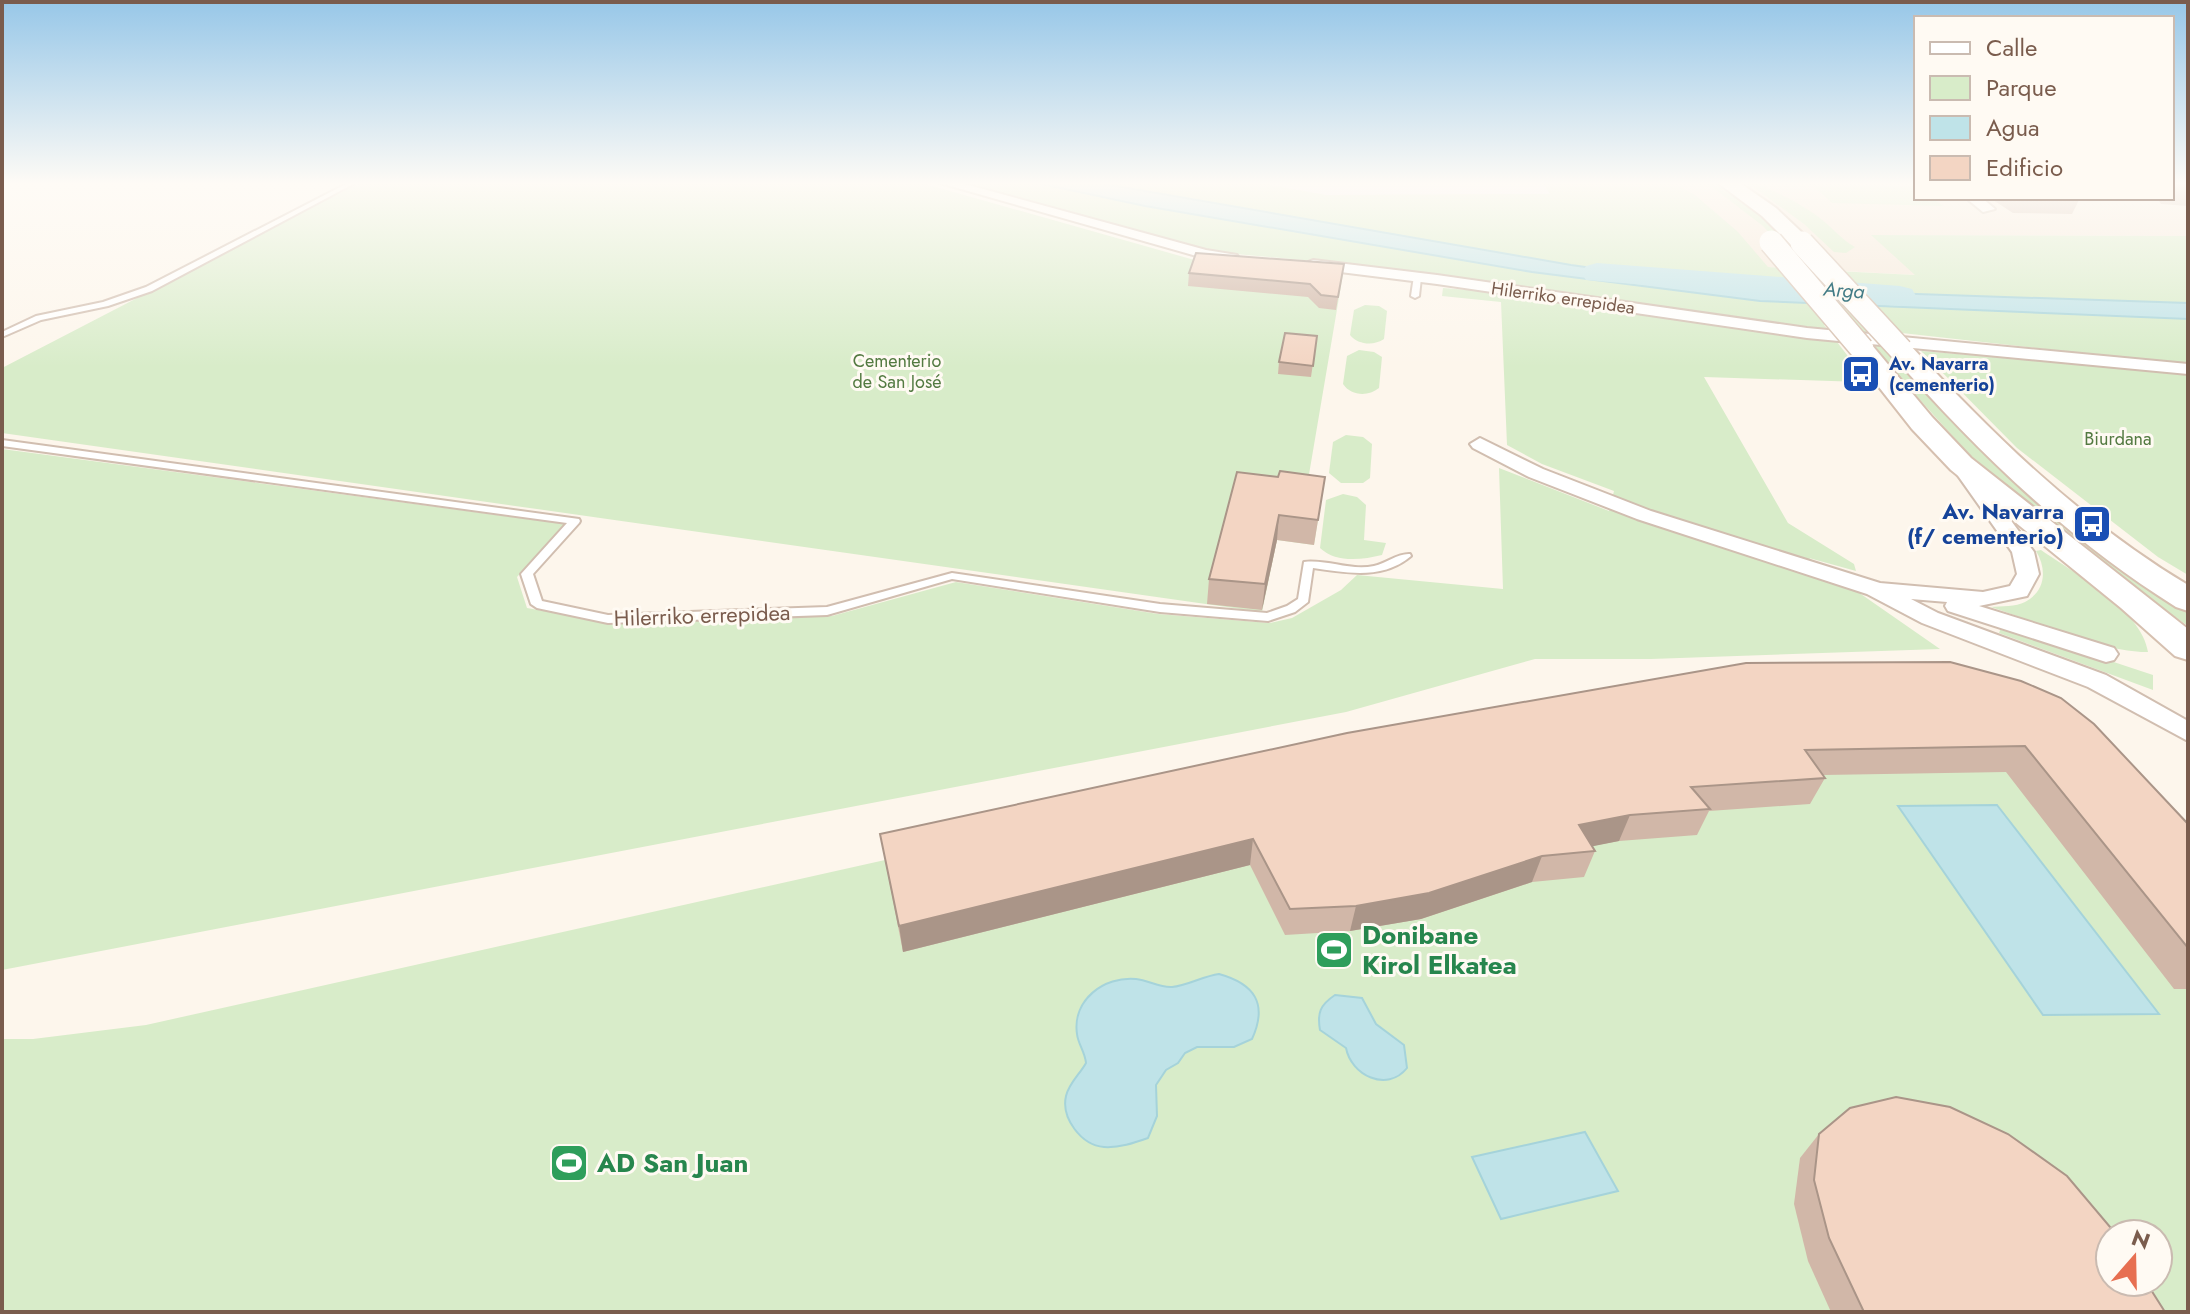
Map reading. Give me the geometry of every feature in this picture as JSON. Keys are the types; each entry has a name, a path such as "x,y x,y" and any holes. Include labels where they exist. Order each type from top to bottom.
{"main road":[{"path":"1773,244 1958,462 2041,532 2154,616 2188,648"},
{"path":"1803,244 2002,461 2078,525 2188,600"}],"street":[{"path":"1170,244 1205,254 1253,259"},
{"name":"Hilerriko errepidea","path":"1295,263 1822,335 1951,350 2188,369"},
{"path":"1480,444 1536,473 1644,515 1875,589 1930,618 2097,681 2188,732"},
{"path":"1875,589 1983,599 2019,591 2028,574 2023,552 1958,462"},
{"path":"1905,590 2106,654"}],"lane":[{"path":"2,335 39,318 105,304 149,289 235,244"},
{"path":"1415,296 1417,278"},
{"name":"Hilerriko errepidea","path":"2,443 575,521 527,574 537,604 608,619 827,611 952,576 1160,608 1268,617 1291,609 1304,600 1308,564 1361,571 1385,570 1406,556"}],"shaded area":[{"path":"1604,244 1882,244 1916,275 1768,267"}],"green space":[{"name":"Cementerio de San José","path":"241,244 1139,244 1198,261 1343,274 1305,498 1321,501 1314,545 1277,540 1262,612 2,433 2,368"},
{"path":"1185,244 1370,244 1532,272 1760,301 1833,303 1823,291 1737,288 1571,265 1452,244 1749,244 1768,267 1803,269 1780,244 1791,244 1817,270 1915,275 1881,244 2188,244 2188,303 1838,291 1849,304 2188,319 2188,365 1875,330 1994,464 2044,507 2188,609 2188,626 2083,552 1976,462 1856,329 1824,325 1847,355 1862,382 1704,377 1788,523 1854,564 1856,571 1809,558 1940,649 1651,659 1535,659 1346,712 2,970 2,449 565,524 517,577 527,608 613,623 832,616 956,582 1158,614 1270,623 1292,618 1341,590 1357,575 1503,589 1499,468 1609,511 1614,491 1542,464 1507,445 1501,302 1442,296 1443,288 1484,291 1492,283 1369,266 1213,252"},
{"path":"1826,244 1855,247 1846,253 1834,252"},
{"path":"1365,305 1379,306 1387,311 1384,339 1380,341 1362,343 1350,335 1354,310"},
{"path":"1359,350 1374,352 1382,357 1379,388 1365,394 1350,391 1343,384 1347,356"},
{"name":"Biurdana","path":"1921,351 2188,373 2188,575 2158,557 2017,448"},
{"path":"1346,435 1363,437 1372,444 1370,478 1363,483 1341,483 1329,473 1333,442"},
{"path":"1343,494 1357,497 1366,505 1364,540 1386,543 1382,555 1341,558 1320,548 1326,500"},
{"path":"2041,550 2120,607 2143,637 2148,652 2089,642 1991,607 2021,604 2037,592 2043,572 2036,551"},
{"path":"2002,625 2153,675 2153,690 1999,633"},
{"name":"Donibane Kirol Elkatea","path":"1934,687 2188,876 2188,1312 2,1312 2,1039 33,1039 146,1025 885,860"}],"water":[{"path":"1370,244 1452,244 1571,265 1737,288 2188,303 2188,319 1760,301 1532,272"},
{"path":"1997,805 2159,1014 2043,1015 1898,806"},
{"path":"1219,974 1242,983 1255,997 1259,1015 1252,1039 1234,1047 1197,1047 1166,1070 1156,1085 1157,1116 1148,1138 1121,1146 1104,1147 1081,1136 1070,1121 1065,1104 1070,1087 1086,1063 1078,1038 1077,1022 1085,1001 1102,986 1124,979 1172,987"},
{"path":"1335,995 1362,998 1376,1024 1404,1045 1407,1068 1390,1079 1380,1080 1362,1073 1355,1066 1346,1048 1320,1030 1321,1010"},
{"path":"1585,1132 1618,1191 1501,1219 1472,1157"}],"building":[{"path":"1196,253 1344,264 1338,297 1321,295 1310,284 1189,273"},
{"path":"1285,333 1317,336 1313,366 1279,362"},
{"path":"1280,471 1325,477 1318,520 1279,515 1265,584 1209,579 1237,472 1278,477"},
{"path":"1950,662 2021,681 2061,698 2094,724 2188,824 2188,948 2025,746 1805,750 1825,778 1691,787 1710,809 1630,815 1579,825 1595,851 1542,856 1429,893 1356,906 1290,909 1253,839 899,926 880,834 1347,733 1746,663"},
{"path":"1896,1097 1950,1107 2008,1134 2067,1176 2102,1218 2094,1218 2094,1298 2156,1298 2165,1312 1864,1312 1829,1238 1814,1180 1819,1134 1850,1108"}],"waterway":[{"name":"Arga","path":"1597,273 1900,296"}],"place":[{"name":"Av. Navarra (cementerio)","path":"1861,374"},
{"name":"Av. Navarra (f/ cementerio)","path":"2092,524"},
{"name":"Donibane Kirol Elkatea","path":"1334,950"},
{"name":"AD San Juan","path":"569,1163"}]}
